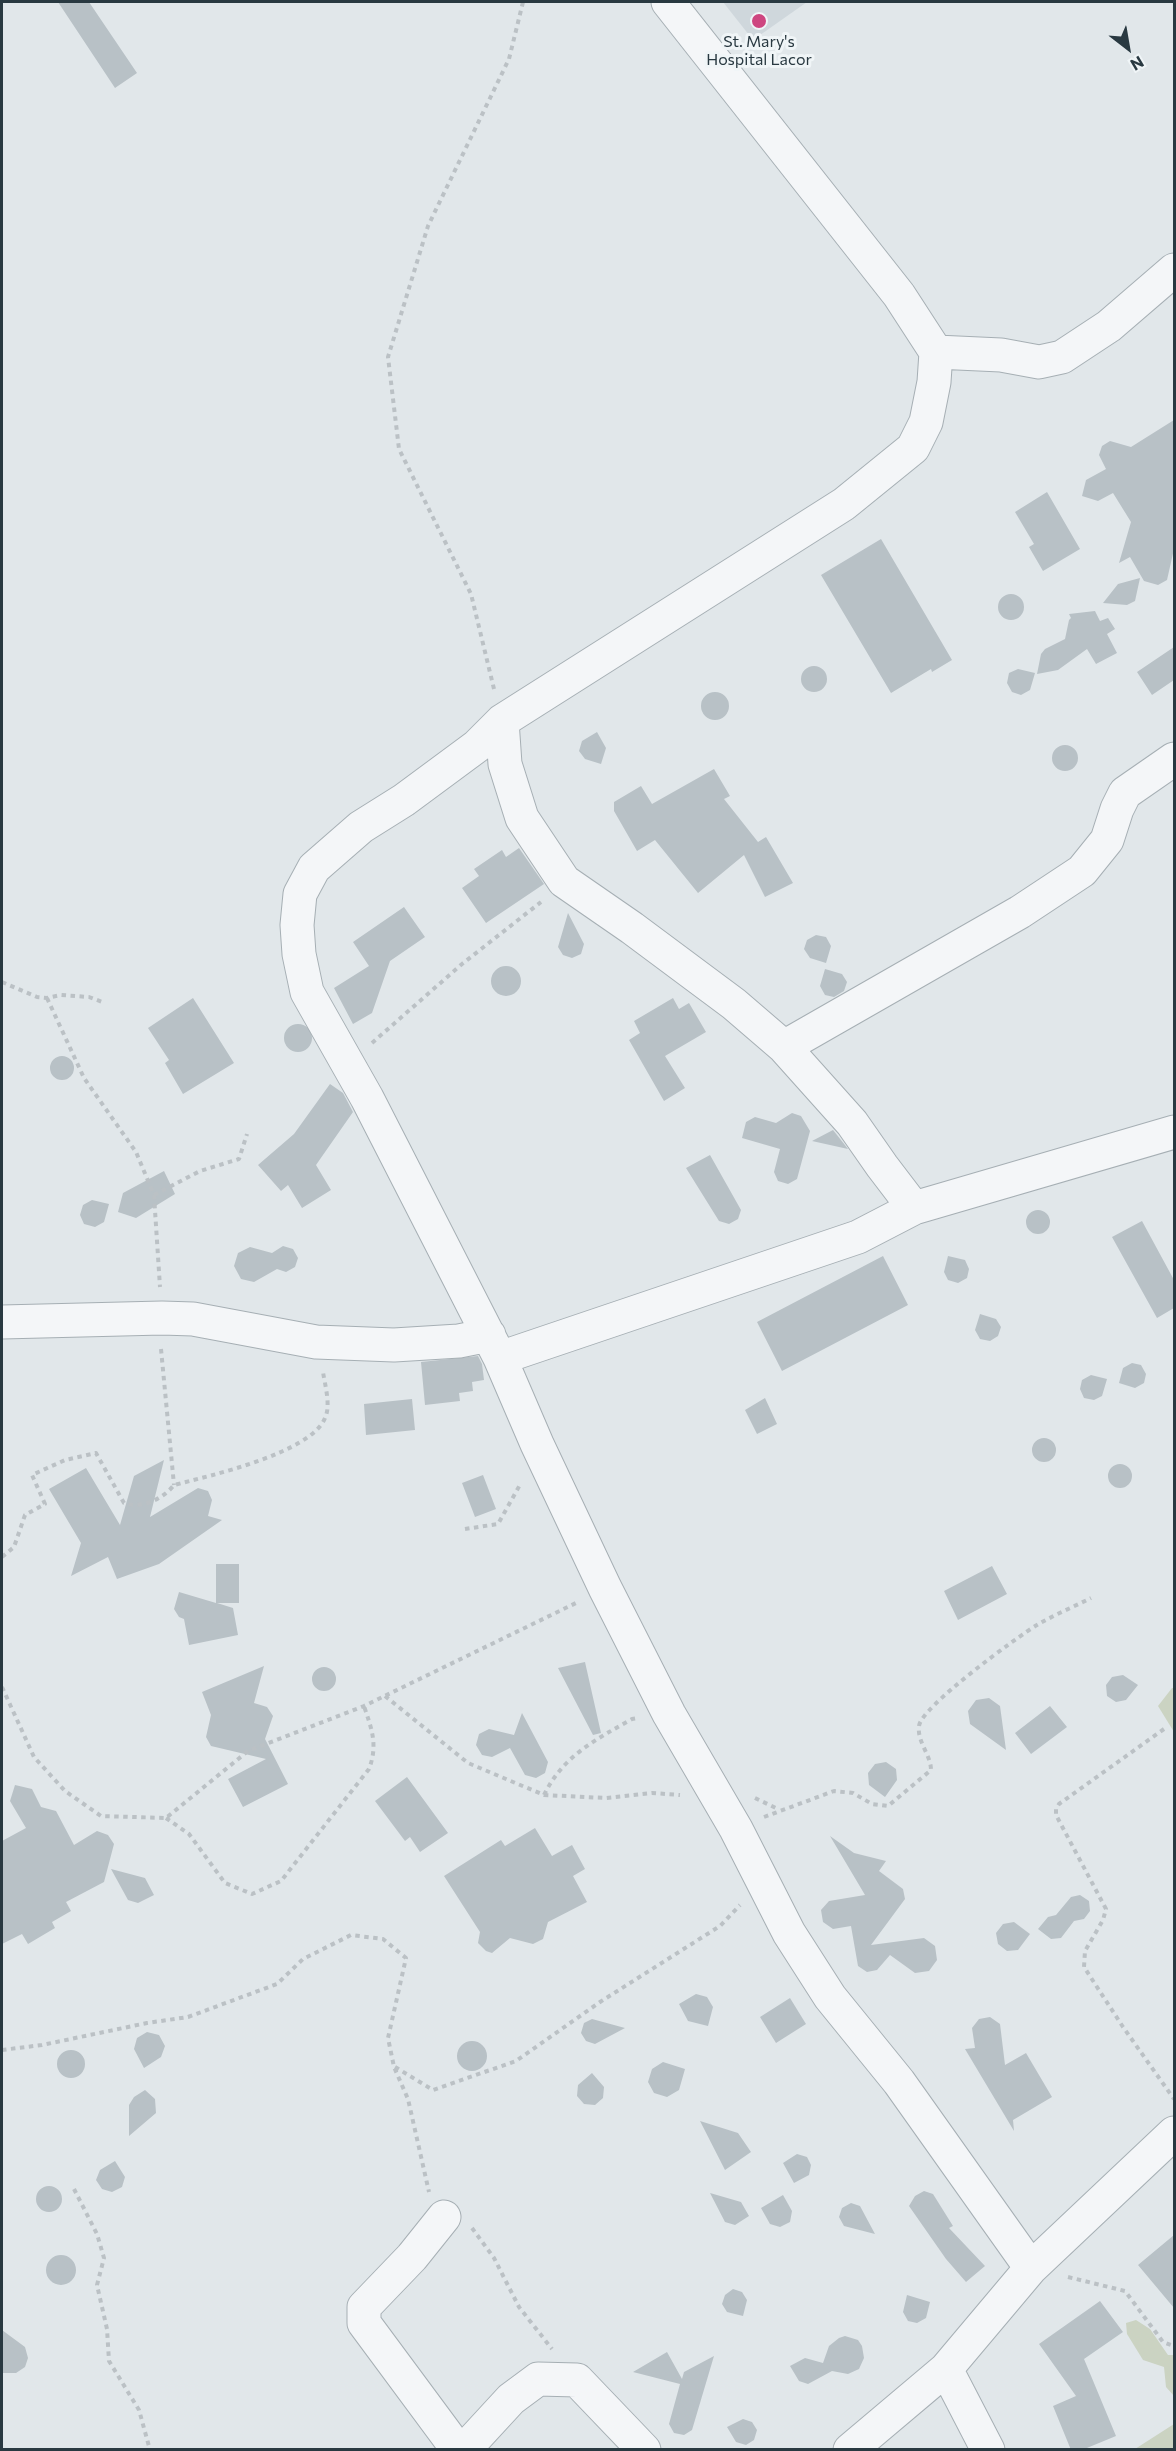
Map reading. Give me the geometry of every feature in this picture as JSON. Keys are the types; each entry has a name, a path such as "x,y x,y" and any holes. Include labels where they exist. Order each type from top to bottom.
{"street":[{"path":"668,2 899,295 936,352 934,382 926,422 913,448 844,504 502,721 477,746 404,800 361,827 314,868 300,894 297,925 299,954 307,992 349,1064 494,1347 605,1588 669,1714 736,1829 789,1933 830,1997 899,2082 1030,2268"},
{"path":"936,352 1000,355 1039,362 1062,357 1109,327 1174,270"},
{"path":"502,721 505,764 522,818 564,881 734,1004 784,1047 852,1123 914,1208"},
{"path":"784,1047 1050,894 1082,871 1107,840 1117,808 1125,793 1174,759"},
{"path":"2,1322 193,1319 316,1342 394,1345 459,1341 494,1347 858,1237 914,1208 1174,1132"},
{"path":"850,2450 946,2369 1030,2268 1174,2133"},
{"path":"444,2217 412,2257 364,2307 363,2315 364,2323 458,2450"},
{"path":"946,2369 988,2450"},
{"path":"464,2450 511,2399 538,2379 577,2380 644,2450"}],"path":[{"path":"502,721 471,594 399,449 388,357 428,226 509,59 523,2"},
{"path":"349,1064 462,964 527,915 564,881"},
{"path":"2,982 37,997 47,998 61,995 89,997 105,1003"},
{"path":"47,998 84,1078 136,1152 154,1195 162,1318 161,1357 174,1485"},
{"path":"154,1195 200,1171 239,1159 247,1134"},
{"path":"2,1557 14,1547 25,1515 45,1504 32,1475 65,1460 96,1453 124,1503 146,1504 168,1493 174,1485 274,1456 297,1444 319,1427 326,1418 327,1406 322,1359 316,1342"},
{"path":"465,1529 498,1524 533,1462 537,1444"},
{"path":"166,1818 248,1751 364,1706 605,1588"},
{"path":"736,1829 779,1810 834,1791 853,1793 872,1804 883,1807 892,1805 931,1770 920,1737 919,1726 922,1718 935,1704 1039,1624 1091,1598"},
{"path":"2,1687 34,1757 65,1791 101,1816 166,1818 189,1834 225,1883 252,1894 281,1881 369,1769 375,1754 374,1737 364,1706"},
{"path":"385,1696 468,1763 544,1795 606,1798 652,1793 716,1798"},
{"path":"544,1795 553,1776 572,1756 601,1736 632,1719 669,1714"},
{"path":"1164,1729 1059,1804 1056,1815 1106,1909 1103,1920 1085,1951 1084,1966 1123,2027 1174,2099"},
{"path":"394,2067 433,2090 516,2061 600,2002 720,1926 762,1880"},
{"path":"2,2050 42,2045 147,2023 188,2017 277,1984 303,1959 351,1935 383,1939 406,1958 388,2038 394,2067 408,2099 432,2206 444,2217 475,2229 494,2258 519,2307 577,2380"},
{"path":"74,2188 97,2234 104,2258 98,2285 106,2329 108,2361 139,2410 150,2450"},
{"path":"1030,2268 1125,2291 1163,2342 1174,2346"}],"shaded area":[{"name":"St. Mary's Hospital Lacor","path":"723,2 807,2 753,40"}],"green space":[{"path":"1174,1688 1174,1732 1158,1706"},
{"path":"1136,2320 1150,2329 1168,2355 1174,2355 1174,2396 1166,2387 1164,2367 1143,2360 1127,2334 1126,2323"},
{"path":"1174,2424 1174,2449 1135,2449"}],"building":[{"path":"58,2 89,2 137,73 115,88"},
{"path":"1174,420 1174,549 1167,580 1158,585 1144,581 1130,557 1119,563 1131,522 1113,493 1098,501 1082,496 1086,480 1106,469 1099,455 1102,446 1110,441 1131,447"},
{"path":"1047,492 1080,549 1043,571 1029,547 1034,544 1015,512"},
{"path":"881,539 952,660 932,672 931,669 891,693 821,575"},
{"path":"1140,578 1135,601 1127,605 1103,603 1118,584"},
{"path":"1011,594 1020,598 1024,607 1020,616 1011,620 1002,616 998,607 1002,598"},
{"path":"1095,611 1100,621 1108,618 1115,629 1107,634 1117,653 1096,664 1087,649 1058,670 1037,674 1041,654 1045,649 1065,639 1071,618 1069,614"},
{"path":"1174,647 1174,680 1152,695 1137,672"},
{"path":"814,666 823,670 827,679 823,688 814,692 805,688 801,679 805,670"},
{"path":"1018,669 1035,673 1030,690 1021,695 1012,692 1007,683 1009,673"},
{"path":"715,692 725,696 729,706 725,716 715,720 705,716 701,706 705,696"},
{"path":"597,732 606,748 601,764 585,759 579,751 582,741"},
{"path":"1065,745 1074,749 1078,758 1074,767 1065,771 1056,767 1052,758 1056,749"},
{"path":"714,769 730,796 724,799 758,842 766,837 793,883 765,897 744,855 698,893 655,840 637,851 614,811 614,802 641,786 652,804"},
{"path":"519,848 544,884 486,923 462,888 479,876 474,869 502,850 506,857"},
{"path":"404,907 425,937 390,961 372,1013 353,1024 334,988 369,966 353,942"},
{"path":"568,913 584,944 581,954 572,958 563,955 558,947"},
{"path":"816,935 826,937 831,946 826,963 810,958 804,949 807,940"},
{"path":"506,966 512,967 520,975 520,987 512,995 506,996 500,995 492,987 491,981 492,975 500,967"},
{"path":"825,969 842,974 847,982 844,991 834,997 825,995 820,986"},
{"path":"193,998 234,1063 183,1094 165,1063 169,1060 148,1028"},
{"path":"673,998 679,1009 689,1003 706,1032 665,1056 685,1088 664,1101 629,1040 640,1033 634,1021"},
{"path":"298,1024 308,1028 312,1038 308,1048 298,1052 288,1048 284,1038 288,1028"},
{"path":"62,1056 71,1059 74,1068 71,1077 62,1080 53,1077 50,1068 53,1059"},
{"path":"330,1084 343,1093 353,1112 316,1165 331,1190 302,1208 288,1185 281,1191 258,1165 294,1134"},
{"path":"792,1113 801,1116 810,1131 797,1179 788,1184 778,1181 774,1172 780,1149 742,1138 746,1122 755,1117 776,1123"},
{"path":"833,1130 837,1135 848,1149 812,1141"},
{"path":"710,1155 741,1210 738,1219 729,1224 719,1221 686,1168"},
{"path":"164,1171 175,1194 136,1218 118,1212 123,1193"},
{"path":"92,1200 109,1204 104,1222 95,1227 84,1224 80,1215 83,1205"},
{"path":"1038,1210 1047,1213 1050,1222 1047,1231 1038,1234 1029,1231 1026,1222 1029,1213"},
{"path":"1142,1221 1174,1280 1174,1308 1157,1318 1112,1237"},
{"path":"283,1246 293,1249 298,1258 295,1267 286,1272 277,1269 254,1282 241,1279 234,1266 238,1253 250,1247 272,1253"},
{"path":"883,1256 908,1305 782,1371 757,1322"},
{"path":"948,1256 965,1260 969,1269 967,1278 958,1283 948,1280 944,1272"},
{"path":"980,1314 996,1319 1001,1327 998,1336 990,1341 980,1339 975,1330"},
{"path":"478,1356 482,1364 484,1380 472,1382 473,1391 459,1393 460,1401 425,1405 421,1362"},
{"path":"1132,1363 1141,1365 1146,1374 1144,1383 1135,1388 1119,1383 1123,1368"},
{"path":"1091,1375 1107,1379 1102,1396 1094,1400 1084,1398 1080,1389 1082,1380"},
{"path":"765,1398 777,1424 757,1434 745,1410"},
{"path":"412,1399 415,1430 366,1435 364,1404"},
{"path":"1044,1438 1053,1441 1056,1450 1053,1459 1044,1462 1035,1459 1032,1450 1035,1441"},
{"path":"164,1460 150,1517 198,1488 208,1491 212,1500 208,1516 222,1520 159,1564 117,1579 108,1557 71,1576 81,1543 49,1489 86,1468 120,1525 134,1476"},
{"path":"1120,1464 1129,1467 1132,1476 1129,1485 1120,1488 1111,1485 1108,1476 1111,1467"},
{"path":"483,1475 496,1509 475,1517 462,1483"},
{"path":"216,1564 239,1564 239,1603 217,1603 233,1608 238,1635 189,1645 184,1619 179,1617 174,1609 179,1592 216,1603"},
{"path":"992,1566 1007,1594 958,1620 944,1591"},
{"path":"585,1662 601,1733 593,1735 558,1668"},
{"path":"264,1666 254,1703 267,1707 273,1716 265,1739 288,1784 243,1807 228,1779 266,1759 211,1746 206,1737 211,1715 202,1692"},
{"path":"324,1667 333,1670 336,1679 333,1688 324,1691 315,1688 312,1679 315,1670"},
{"path":"1123,1675 1138,1685 1126,1700 1116,1702 1107,1696 1106,1685 1112,1677"},
{"path":"989,1698 1000,1706 1006,1750 970,1724 968,1711 976,1700"},
{"path":"1050,1706 1067,1727 1031,1754 1015,1733"},
{"path":"522,1713 548,1762 545,1773 536,1778 525,1775 510,1748 492,1757 482,1755 476,1745 479,1734 489,1729 514,1735"},
{"path":"886,1762 896,1769 897,1780 885,1797 869,1785 868,1773 875,1764"},
{"path":"407,1777 448,1833 420,1852 410,1837 405,1841 375,1801"},
{"path":"15,1785 32,1789 41,1807 56,1811 74,1845 97,1831 108,1835 114,1844 104,1882 66,1902 71,1911 52,1922 55,1928 28,1944 22,1934 2,1944 2,1841 26,1828 10,1801"},
{"path":"535,1828 552,1856 572,1845 585,1869 573,1876 587,1902 548,1922 543,1939 533,1944 510,1938 492,1953 486,1951 478,1943 480,1932 444,1876 501,1840 505,1846"},
{"path":"830,1836 854,1853 886,1861 879,1871 903,1889 905,1899 871,1945 924,1938 935,1946 937,1960 929,1971 915,1973 890,1955 877,1970 867,1972 858,1966 851,1926 833,1929 823,1922 821,1910 829,1901 865,1895"},
{"path":"111,1869 145,1878 154,1895 138,1903 128,1900"},
{"path":"1080,1895 1089,1901 1090,1911 1084,1919 1074,1921 1061,1938 1051,1939 1038,1929 1048,1917 1056,1915 1071,1897"},
{"path":"1014,1922 1030,1934 1018,1950 1007,1951 998,1944 996,1933 1003,1924"},
{"path":"696,1994 707,1997 713,2007 708,2026 688,2021 679,2004"},
{"path":"790,1998 806,2024 776,2043 760,2017"},
{"path":"990,2017 1000,2024 1005,2065 1026,2053 1052,2097 1013,2120 1014,2131 965,2049 975,2048 972,2028 979,2019"},
{"path":"592,2019 625,2028 595,2044 586,2041 581,2033 584,2023"},
{"path":"147,2032 159,2035 165,2046 161,2057 144,2068 134,2049 137,2038"},
{"path":"472,2041 483,2045 487,2056 483,2067 472,2071 461,2067 457,2056 461,2045"},
{"path":"71,2050 81,2054 85,2064 81,2074 71,2078 61,2074 57,2064 61,2054"},
{"path":"663,2062 685,2069 679,2090 667,2097 654,2093 648,2082 652,2069"},
{"path":"592,2073 604,2087 603,2098 595,2105 584,2104 577,2096 578,2085"},
{"path":"145,2090 155,2099 156,2113 129,2136 129,2105 134,2097"},
{"path":"700,2121 738,2133 751,2152 725,2170"},
{"path":"797,2154 807,2157 811,2165 809,2175 794,2183 783,2163"},
{"path":"115,2161 125,2177 122,2187 112,2192 102,2189 96,2180 100,2170"},
{"path":"49,2186 58,2190 62,2199 58,2208 49,2212 40,2208 36,2199 40,2190"},
{"path":"924,2191 933,2194 953,2226 949,2228 985,2266 966,2282 946,2259 909,2206 915,2196"},
{"path":"710,2193 741,2202 749,2216 735,2225 725,2222"},
{"path":"783,2195 792,2211 790,2222 780,2227 770,2224 761,2208"},
{"path":"851,2203 860,2206 875,2234 844,2226 839,2217 842,2208"},
{"path":"1174,2235 1174,2308 1138,2265"},
{"path":"61,2255 72,2259 76,2270 72,2281 61,2285 50,2281 46,2270 50,2259"},
{"path":"733,2289 742,2292 747,2300 743,2316 727,2312 722,2304 725,2295"},
{"path":"907,2295 930,2302 926,2318 917,2323 908,2321 903,2312"},
{"path":"1100,2301 1123,2332 1084,2359 1116,2436 1082,2450 1071,2450 1053,2406 1076,2396 1039,2344"},
{"path":"2,2330 25,2347 28,2358 25,2367 16,2373 2,2373"},
{"path":"845,2336 858,2340 862,2346 864,2358 859,2369 848,2374 832,2371 808,2384 799,2381 790,2366 805,2358 823,2363 829,2346"},
{"path":"667,2352 682,2379 684,2372 714,2356 692,2430 684,2435 674,2433 669,2424 680,2384 633,2372"},
{"path":"743,2419 752,2422 757,2430 754,2440 746,2445 736,2442 727,2427"}],"place":[{"name":"St. Mary's Hospital Lacor","path":"759,21"}]}
